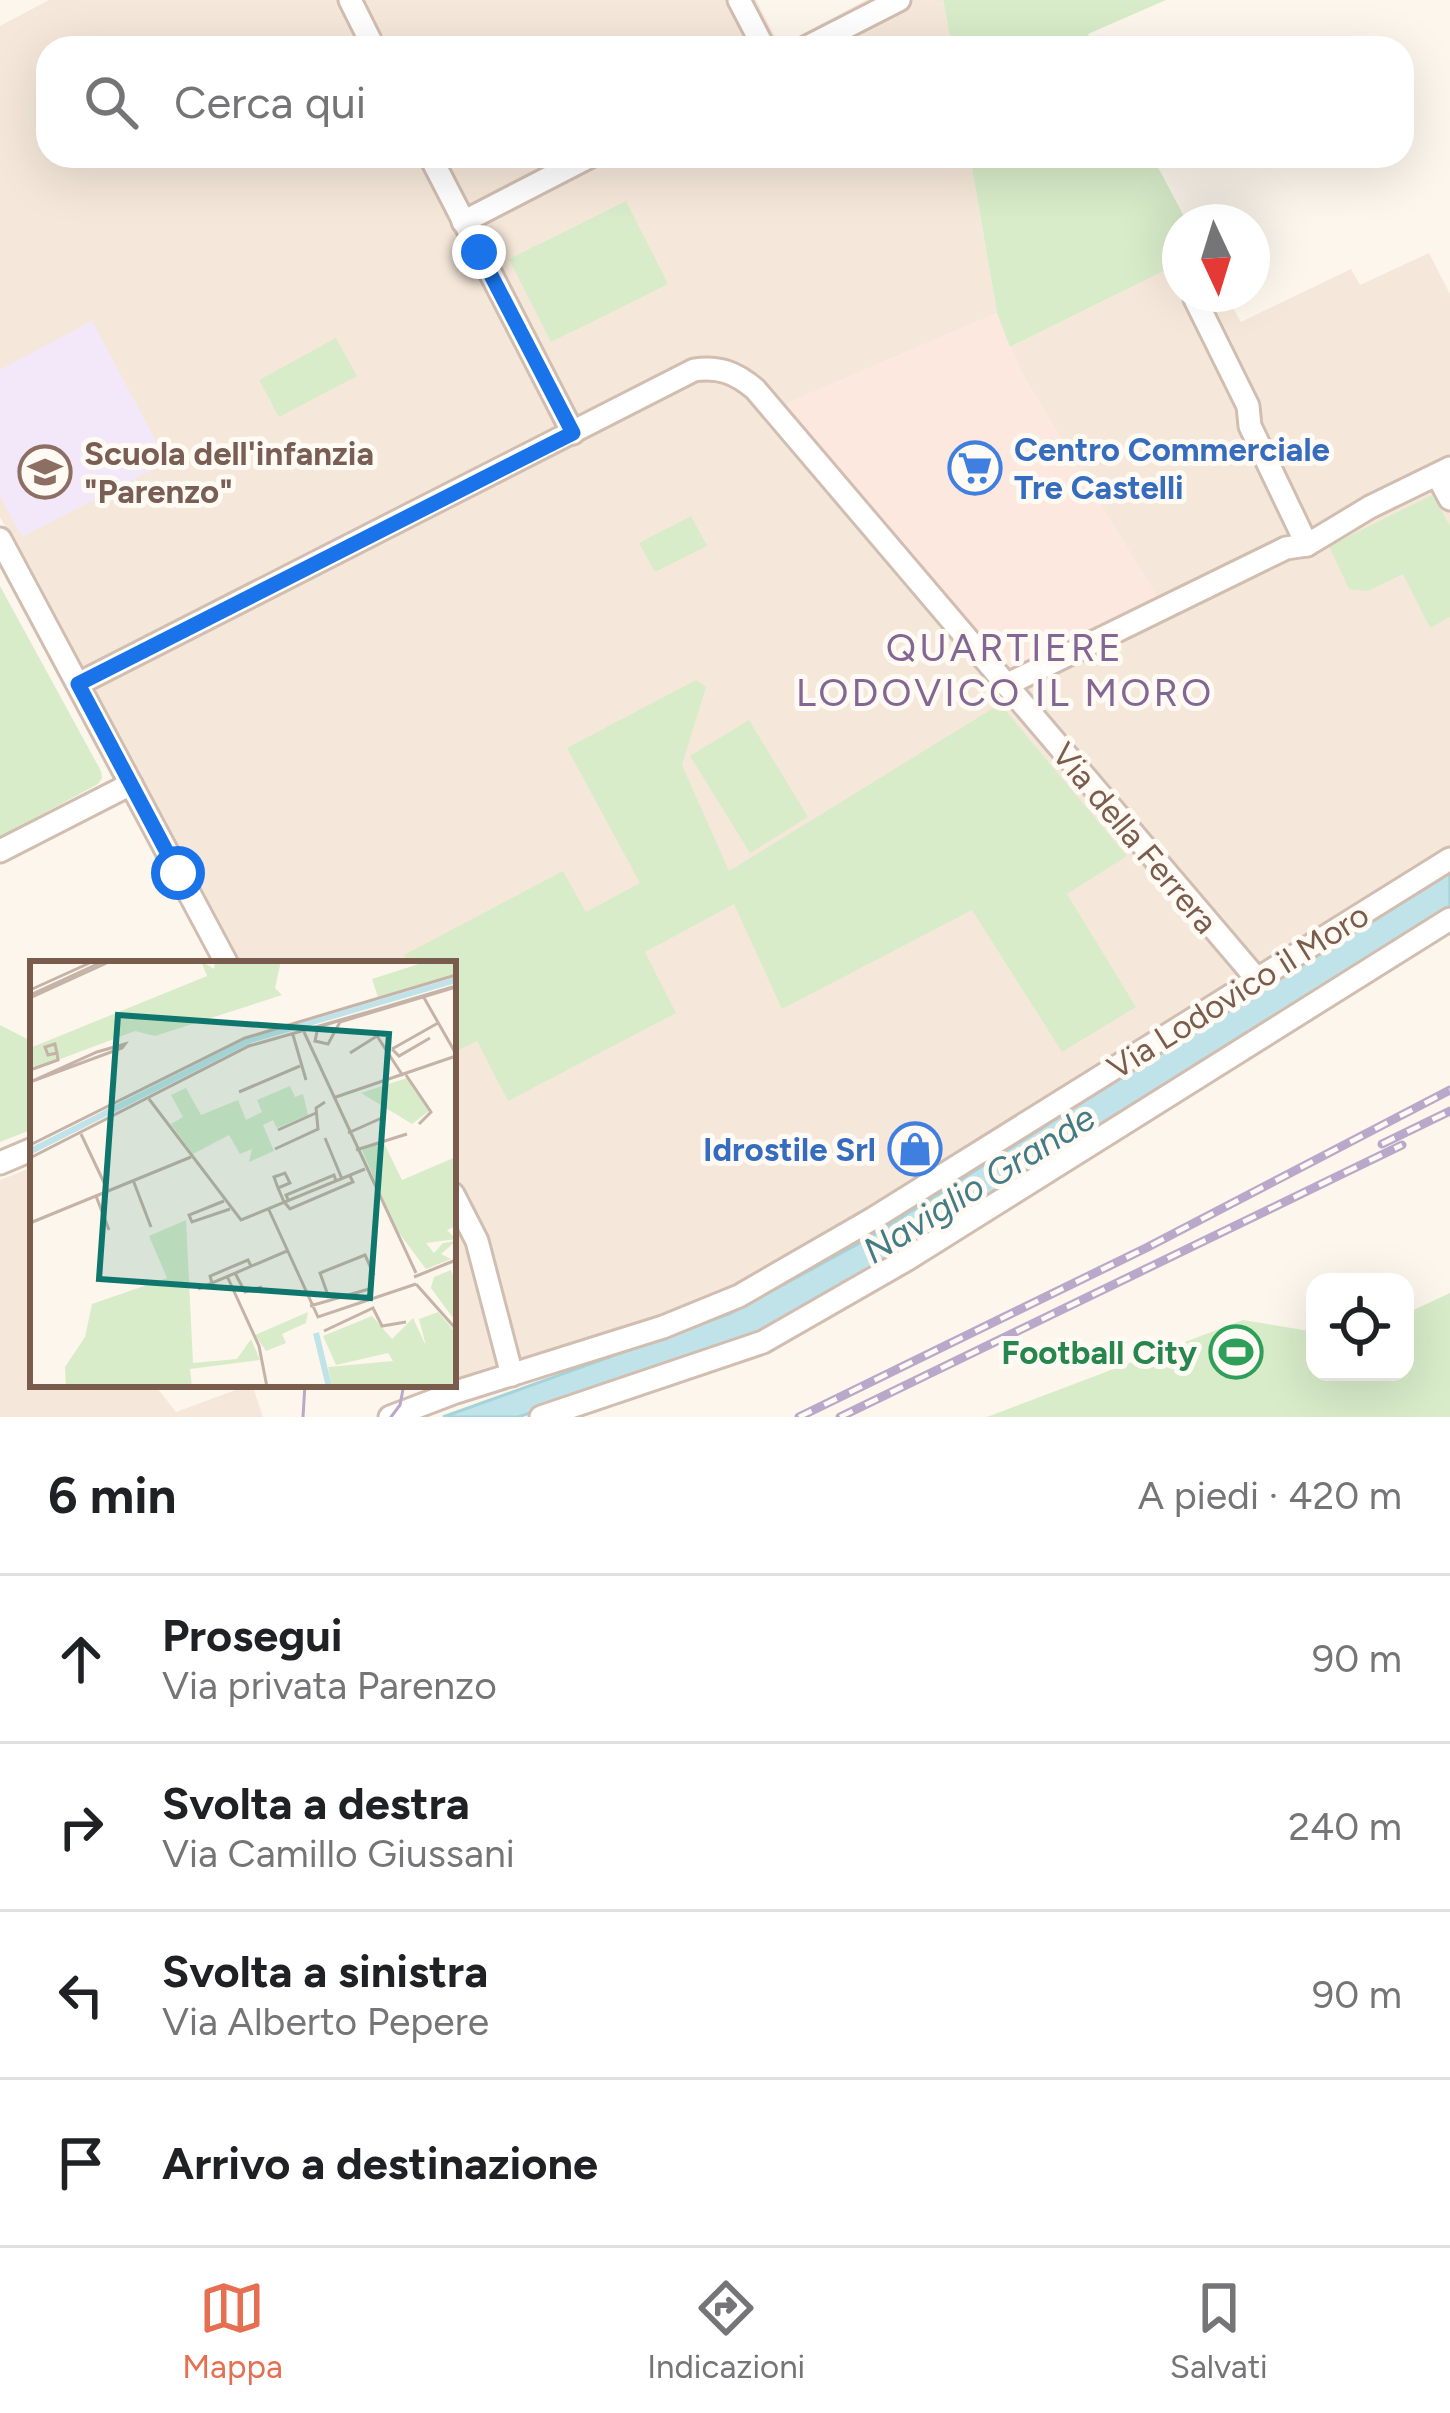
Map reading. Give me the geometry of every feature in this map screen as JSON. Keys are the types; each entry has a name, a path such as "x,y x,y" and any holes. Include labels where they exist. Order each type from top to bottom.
{"street":[{"path":"350,0 368,36"},
{"path":"740,0 758,36"},
{"path":"828,36 898,0"},
{"path":"78,684 573,433 436,168"},
{"path":"464,222 568,168"},
{"path":"1201,312 1307,544"},
{"name":"Via della Ferrera","path":"573,433 694,370 732,372 755,389 1256,978"},
{"path":"1006,686 1286,548 1307,544 1443,471 1450,499"},
{"path":"0,539 225,961"},
{"path":"0,851 131,784"},
{"name":"Via Lodovico il Moro","path":"390,1417 454,1388 663,1328 740,1296 874,1218 1450,859"},
{"path":"541,1417 763,1342 906,1261 1450,919"},
{"path":"0,1162 30,1151"},
{"path":"456,1200 477,1241 512,1375"}],"shaded area":[{"path":"49,0 756,0 775,36 36,36 36,168 972,168 997,313 779,407 1162,606 1010,347 1162,272 1162,312 1235,312 1241,322 1351,269 1360,285 1429,253 1450,294 1450,851 870,1212 736,1288 462,1381 456,1370 456,961 237,961 0,517 0,26"},
{"path":"866,0 943,0 950,36 799,36"},
{"path":"997,313 1023,375 1163,606 1010,682 778,407"},
{"path":"92,321 167,462 22,537 0,496 0,370"},
{"path":"30,1168 30,1387 156,1387 176,1412 253,1387 263,1417 0,1417 0,1180"}],"green space":[{"path":"943,0 1166,0 1089,36 950,36"},
{"path":"972,168 1158,168 1177,204 1162,204 1162,272 1010,347 997,313"},
{"path":"626,201 668,284 551,342 509,259"},
{"path":"336,338 357,376 279,417 259,380"},
{"path":"1432,495 1450,526 1450,617 1430,628 1403,574 1368,591 1349,589 1329,546"},
{"path":"691,516 707,546 655,572 639,543"},
{"path":"0,586 102,778 0,837"},
{"path":"696,680 706,687 682,765 729,871 1000,704 1127,856 1067,894 1136,1007 1062,1052 972,910 782,1009 734,904 645,952 676,1013 508,1101 477,1041 456,1052 456,961 407,961 404,955 563,871 586,912 640,883 567,748"},
{"path":"749,720 808,817 750,853 690,756"},
{"path":"0,1025 30,1040 30,1130 0,1142"},
{"name":"Football City","path":"1450,1293 1450,1417 987,1417 1243,1320 1306,1330 1306,1381 1414,1381 1414,1310"}],"water":[{"name":"Naviglio Grande","path":"1450,872 1450,912 905,1255 760,1335 518,1417 443,1417 729,1314 869,1238"}],"tram line":[{"path":"303,1417 305,1387"},
{"path":"391,1417 400,1405 403,1387"}],"railway":[{"path":"799,1417 1146,1248 1450,1090"},
{"path":"1382,1144 1450,1111"},
{"path":"840,1417 1402,1145"}],"place":[{"name":"Centro Commerciale Tre Castelli","path":"975,468"},
{"name":"Scuola dell'infanzia \"Parenzo\"","path":"45,472"},
{"name":"Idrostile Srl","path":"915,1149"},
{"name":"Football City","path":"1236,1352"}],"district":[{"name":"QUARTIERE LODOVICO IL MORO","path":"1005,670"}],"route":[{"path":"178,873 78,684 573,433 479,252"}]}
